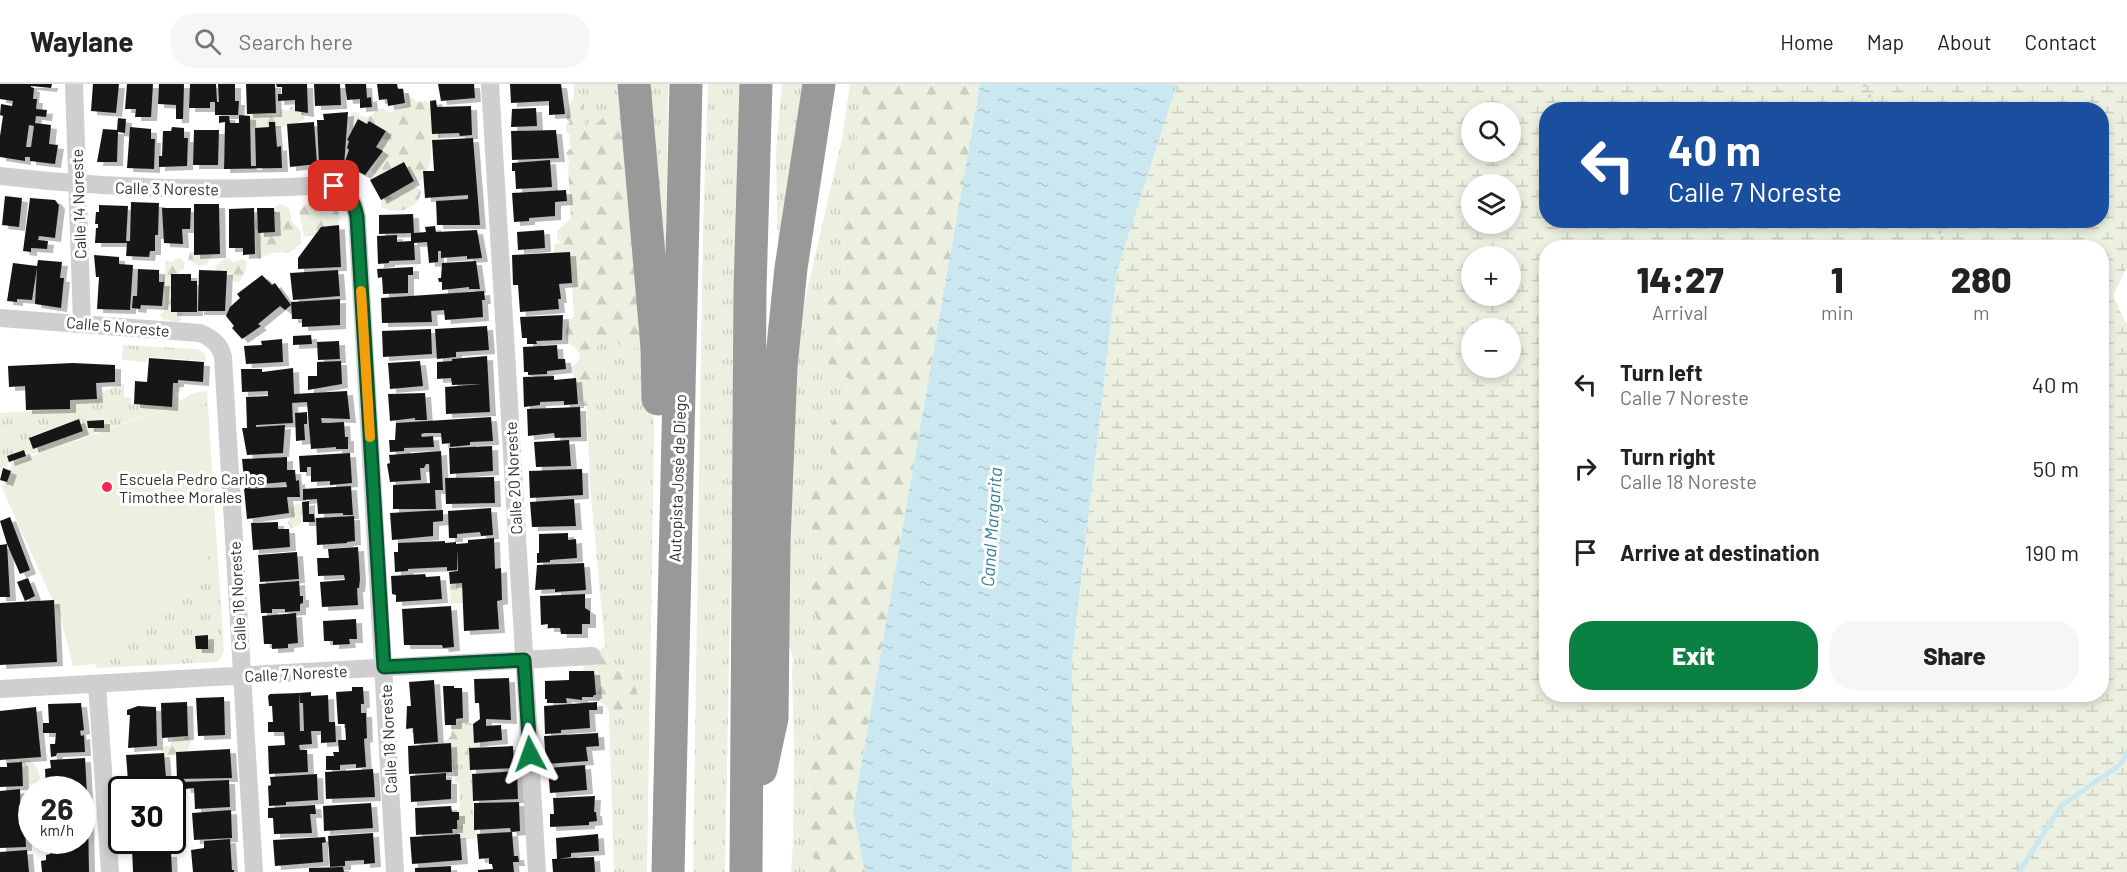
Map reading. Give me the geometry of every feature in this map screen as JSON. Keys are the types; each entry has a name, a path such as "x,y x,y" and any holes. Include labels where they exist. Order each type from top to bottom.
{"highway":[{"path":"634,84 657,347 659,451 656,572 672,639"},
{"name":"Autopista José de Diego","path":"668,872 686,84"},
{"path":"746,872 750,289 756,84"},
{"path":"747,838 772,718 774,542 781,366 791,268 819,84"},
{"path":"778,417 789,373 837,84"}],"street":[{"name":"Calle 14 Noreste","path":"74,84 82,323"},
{"name":"Calle 20 Noreste","path":"490,84 537,872"},
{"name":"Calle 3 Noreste","path":"0,176 78,185 195,189 334,186"},
{"name":"Calle 18 Noreste","path":"334,186 344,190 350,197 357,217 395,872"},
{"name":"Calle 5 Noreste","path":"0,318 200,333 213,339 223,357"},
{"name":"Calle 16 Noreste","path":"223,357 254,872"},
{"name":"Calle 7 Noreste","path":"0,689 592,656"},
{"path":"97,684 110,872"}],"path":[{"path":"1864,84 1872,102"}],"green space":[{"path":"574,84 627,84 631,128 598,123 591,130 585,129 584,101 574,97"},
{"path":"644,84 668,84 665,311"},
{"path":"708,84 740,84 725,872 693,872 703,227"},
{"path":"782,84 812,84 778,258 776,152"},
{"path":"850,84 862,84 863,112 857,136 860,154 846,191 841,213 844,240 841,260 847,278 842,291 823,300 842,338 822,355 833,370 851,380 831,425 831,478 810,488 803,495 811,517 812,543 826,567 811,588 810,600 819,623 815,660 821,718 817,750 808,773 809,791 805,826 813,851 815,872 791,872 794,747 793,659 788,640 783,556 799,339 806,295 842,139"},
{"path":"862,84 980,84 853,812 865,872 815,872 813,851 805,826 809,791 808,773 817,750 821,718 815,660 819,623 810,601 811,588 826,567 812,543 811,517 803,495 810,488 831,478 831,425 851,380 833,370 822,355 842,339 830,336 818,329 818,314 824,301 842,291 847,278 841,260 844,240 841,213 846,191 860,154 857,136 863,112"},
{"path":"1177,84 2127,84 2127,267 2113,295 2127,326 2127,872 1072,872 1072,659 1117,271"},
{"path":"406,93 417,102 424,101 431,104 432,134 440,134 441,138 432,140 429,168 423,172 422,180 414,187 421,190 420,197 412,206 393,211 381,207 381,200 414,181 404,162 376,177 372,170 383,151 376,147 386,130 369,121 349,131 351,113 356,112 367,117 381,108 390,113 406,105"},
{"path":"580,93 584,101 585,129 590,129 593,122 598,123 608,117 626,124 648,329 637,348 622,347 613,339 597,345 591,362 594,365 593,371 590,372 594,394 593,402 589,406 584,406 578,399 579,392 571,368 580,356 577,349 568,344 565,337 567,323 574,316 570,252 554,253 554,245 561,242 557,239 557,231 571,218 569,160 566,153 571,148 566,125 570,122 565,118 572,99"},
{"path":"295,106 295,111 305,113 300,122 276,128 251,126 250,116 253,114 279,117 281,109 288,111"},
{"path":"312,202 337,208 340,218 336,229 317,236 304,236 299,211"},
{"path":"278,204 289,207 292,222 301,231 301,243 291,252 271,253 259,260 256,251 255,218 257,218 258,233 275,232 274,208"},
{"path":"192,251 213,254 206,265 199,266 188,260"},
{"path":"181,258 185,263 183,270 179,270 180,273 171,274 171,311 183,313 180,322 172,323 169,319 164,320 160,315 166,302 162,279 166,271 165,261 172,262"},
{"path":"229,259 233,262 244,259 247,262 245,272 239,282 233,281 229,273 217,273 215,267 223,260"},
{"path":"643,338 654,387 647,872 614,872 609,712 620,711 624,671 616,668 605,646 590,485 587,406 593,402 594,383 590,372 592,355 597,345 612,339 622,347 636,348"},
{"path":"123,345 198,349 205,354 206,361 148,357 146,362 122,360"},
{"path":"124,383 124,397 132,398 131,404 171,407 173,383 179,383 183,389 175,394 180,401 193,393 207,391 208,406 172,407 26,456 23,450 7,456 9,462 6,469 2,468 0,474 0,413 70,409 70,400 97,399 104,391","holes":["79,419 83,431 33,448 29,437"]},
{"path":"208,406 217,547 166,605 124,645 96,664 73,666 61,619 2,488 12,463 172,407"},
{"path":"298,504 302,505 301,523 291,528 288,522 291,516 290,508"},
{"path":"217,547 224,651 220,659 216,662 97,668 96,664 136,634"},
{"path":"462,583 463,603 451,604 450,584"},
{"path":"605,646 616,668 628,677 636,689 636,702 623,711 609,712 605,705 593,697 596,694 596,688 583,671 585,663"},
{"path":"460,720 473,724 475,743 487,742 488,746 469,748 470,762 463,764 451,761 442,744 451,736 453,724"},
{"path":"188,736 191,742 187,751 176,752 176,755 164,757 161,750 164,746 169,746 174,738"},
{"path":"27,759 34,763 40,776 28,776 28,767 21,765 19,760"},
{"path":"452,762 457,764 470,762 474,829 477,830 477,838 460,840 454,834 454,830 457,829 460,806 459,783 456,783"}],"water":[{"name":"Canal Margarita","path":"980,84 1177,84 1117,271 1072,659 1072,872 865,872 853,812"}],"building":[{"path":"0,84 52,84 51,88 31,87 34,88 33,99 37,99 36,109 47,110 46,117 36,116 35,123 51,125 49,144 58,145 55,164 30,161 30,157 25,157 25,161 0,157 3,116 0,115 1,104 12,106 13,101 0,99","holes":["29,125 34,126 31,147 26,147"]},
{"path":"93,84 119,84 116,113 91,111"},
{"path":"127,84 153,84 151,117 135,117 136,109 125,109"},
{"path":"159,84 184,84 183,119 176,119 176,105 158,104"},
{"path":"190,84 216,84 217,102 210,102 210,108 189,108"},
{"path":"218,84 235,84 235,101 239,101 238,115 215,115 215,102 219,102"},
{"path":"246,84 275,84 276,113 247,114"},
{"path":"276,84 307,84 308,113 295,111 295,100 278,101 278,94 282,94 282,87 277,87"},
{"path":"314,84 340,84 341,105 315,106"},
{"path":"345,84 366,84 367,98 371,97 372,107 360,108 360,99 347,100"},
{"path":"377,84 397,84 398,89 403,89 405,103 388,106 387,99 379,100"},
{"path":"438,84 474,84 475,98 441,101"},
{"path":"510,84 561,84 565,114 549,115 549,101 511,103"},
{"path":"436,100 437,107 471,106 472,135 432,134 430,101"},
{"path":"536,108 537,126 511,127 512,109"},
{"path":"348,112 344,166 319,165 317,120 324,120 323,114"},
{"path":"239,115 250,116 251,166 256,166 255,128 269,127 269,122 275,122 277,147 281,146 282,168 224,169 225,122 219,123 219,116 229,116 230,123 239,123"},
{"path":"118,118 126,119 125,133 118,132 117,162 97,162 103,129 117,130"},
{"path":"358,119 367,124 369,121 386,131 376,147 383,151 365,175 344,164 349,150 347,140"},
{"path":"314,122 317,164 290,167 287,124"},
{"path":"130,127 151,129 151,139 155,139 154,169 127,168"},
{"path":"172,127 184,128 184,138 188,138 187,166 159,167 163,131 171,131"},
{"path":"194,130 219,130 218,165 193,165"},
{"path":"556,130 559,158 512,160 511,131"},
{"path":"473,138 480,225 437,225 436,201 468,199 468,195 425,198 423,171 434,171 432,140"},
{"path":"550,160 552,187 516,189 512,163"},
{"path":"404,162 414,181 381,200 370,180"},
{"path":"566,190 567,201 555,202 555,216 514,222 512,193"},
{"path":"5,196 22,198 19,227 2,225"},
{"path":"30,198 55,200 59,205 55,238 39,236 38,240 48,241 47,249 31,248 31,252 23,251"},
{"path":"131,202 159,203 158,235 155,235 155,251 150,251 149,257 126,256 127,243 95,243 96,228 98,228 98,224 95,224 96,212 99,212 99,205 128,206 126,241 130,241"},
{"path":"194,204 219,204 220,254 194,255"},
{"path":"162,208 191,208 190,229 182,229 183,244 164,243"},
{"path":"254,208 255,254 243,255 243,248 229,248 229,209"},
{"path":"257,208 274,208 275,232 258,233"},
{"path":"413,214 414,233 426,232 425,227 435,226 436,232 477,230 482,258 467,259 467,256 441,258 441,251 438,251 438,262 429,263 427,242 414,243 415,260 389,261 389,263 378,264 377,236 397,235 397,242 411,241 411,233 379,234 379,215"},
{"path":"339,225 341,267 298,269 298,258 321,227"},
{"path":"544,230 545,248 518,250 517,232"},
{"path":"570,252 572,283 559,284 561,299 558,299 559,309 520,312 518,285 513,285 512,255"},
{"path":"94,255 119,257 119,264 133,265 130,310 97,309 99,277 96,277"},
{"path":"38,260 62,262 60,278 64,278 61,308 35,304 37,268 32,300 7,301 13,263 37,266"},
{"path":"476,261 480,289 469,289 469,287 442,290 442,282 439,282 438,278 441,278 442,263"},
{"path":"413,267 413,275 408,275 408,293 383,294 382,277 378,278 377,269"},
{"path":"138,269 159,270 159,282 164,282 162,306 141,305 140,309 132,308 133,296 137,296"},
{"path":"199,270 227,271 225,311 198,311"},
{"path":"338,270 340,296 293,300 290,273"},
{"path":"171,274 191,274 191,281 197,281 197,312 171,312"},
{"path":"262,275 272,285 275,283 291,305 285,310 280,306 258,324 261,326 242,339 232,328 234,326 226,316 230,307 240,298 237,294"},
{"path":"484,291 483,317 445,320 444,310 431,311 432,322 382,323 381,298"},
{"path":"340,299 340,325 302,327 302,319 292,319 291,302"},
{"path":"563,315 562,340 536,341 537,344 527,344 527,338 522,338 520,317"},
{"path":"487,326 489,350 456,352 456,357 437,359 435,329"},
{"path":"431,329 432,354 383,357 382,331"},
{"path":"311,335 312,344 293,345 293,336"},
{"path":"282,339 283,362 246,364 244,346 262,345 261,341"},
{"path":"339,341 340,359 318,360 317,342"},
{"path":"557,345 558,359 565,359 566,369 547,371 547,374 528,375 528,372 524,372 523,347"},
{"path":"487,356 490,412 446,414 445,387 481,384 452,385 451,378 437,379 437,362"},
{"path":"149,358 204,362 203,382 178,380 178,383 173,383 172,407 134,404 135,381 147,382"},
{"path":"341,361 342,384 308,390 308,376 317,376 317,362"},
{"path":"420,361 423,386 390,389 388,363"},
{"path":"73,363 115,365 115,382 96,383 97,399 70,400 70,409 26,410 25,386 9,387 8,366"},
{"path":"293,368 294,394 347,391 350,419 321,418 322,423 344,422 348,449 336,449 336,447 311,449 307,402 292,403 293,423 256,425 256,427 285,425 283,453 247,455 242,428 247,428 246,397 268,396 268,391 242,392 241,369 262,369 262,372"},
{"path":"554,376 554,380 576,378 578,404 564,405 564,401 540,402 540,405 524,407 523,377"},
{"path":"425,393 427,420 415,420 415,418 390,421 388,394"},
{"path":"580,407 581,437 555,438 554,433 528,436 527,409"},
{"path":"307,412 307,424 304,424 305,440 296,441 295,413"},
{"path":"491,417 493,441 470,442 470,445 450,447 450,443 442,444 441,433 425,433 421,434 422,437 433,436 434,447 404,448 404,451 390,452 389,440 395,440 396,423"},
{"path":"79,419 83,431 33,449 29,438"},
{"path":"104,420 104,428 88,428 87,421"},
{"path":"569,440 571,466 536,467 534,442"},
{"path":"492,446 493,471 450,474 449,448"},
{"path":"24,450 26,456 9,462 7,456"},
{"path":"441,451 443,490 435,490 436,509 393,509 393,485 430,483 429,464 420,468 421,480 390,482 387,464 390,463 389,455"},
{"path":"350,453 352,483 330,485 330,481 311,482 311,467 307,467 307,472 300,472 299,456"},
{"path":"287,457 287,470 295,470 296,481 299,480 300,497 287,497 289,513 247,519 242,459","holes":["286,482 287,487 246,489 261,487 261,484"]},
{"path":"3,468 11,471 7,482 0,480"},
{"path":"582,469 583,495 530,498 529,471"},
{"path":"494,477 495,503 446,504 445,478"},
{"path":"351,486 353,515 318,514 317,499 303,500 303,489"},
{"path":"574,499 576,526 532,527 530,502"},
{"path":"309,501 309,514 314,514 315,522 303,522 302,502"},
{"path":"491,508 493,535 481,536 480,532 457,534 457,538 449,538 448,511"},
{"path":"443,510 443,521 433,522 433,536 392,540 390,513"},
{"path":"354,516 355,541 317,545 316,518"},
{"path":"10,517 30,570 20,574 0,521"},
{"path":"278,522 278,529 289,529 290,547 253,550 251,523"},
{"path":"568,533 568,540 576,539 577,558 537,563 539,534"},
{"path":"494,538 495,569 501,568 502,600 497,601 499,629 464,631 462,583 450,584 449,572 458,571 457,549 457,570 447,571 447,567 395,572 394,552 398,552 398,543 445,541 445,543 456,542 456,544 468,543 468,540"},
{"path":"7,544 10,597 0,597 0,545"},
{"path":"358,547 360,579 359,588 357,588 358,605 322,607 320,582 345,580 344,575 318,576 317,558 329,558 328,549"},
{"path":"297,552 299,579 260,582 258,555"},
{"path":"584,563 586,590 555,592 555,589 535,590 537,565"},
{"path":"425,574 426,577 440,576 442,599 396,602 396,595 392,594 391,576"},
{"path":"28,578 35,596 25,601 17,582"},
{"path":"299,581 300,596 303,596 300,611 285,612 285,609 272,609 272,613 261,613 259,584"},
{"path":"585,594 585,608 590,611 590,624 582,624 582,634 561,634 560,628 548,628 548,624 541,625 540,596"},
{"path":"54,600 57,662 0,665 0,603"},
{"path":"451,606 454,647 404,645 402,609"},
{"path":"296,613 298,643 288,644 288,648 272,649 272,644 264,644 262,616"},
{"path":"356,619 357,639 349,639 350,644 333,645 333,641 324,641 323,621"},
{"path":"208,635 208,649 196,649 195,636"},
{"path":"569,671 594,671 596,695 582,697 582,700 566,698 567,703 547,703 545,681 569,680"},
{"path":"509,678 511,720 486,719 486,726 501,725 502,740 474,743 473,724 480,719 479,703 475,703 474,679"},
{"path":"434,680 438,742 414,744 413,728 406,729 407,706 411,706 409,682"},
{"path":"443,686 462,688 463,718 456,719 456,725 445,725"},
{"path":"352,687 363,687 364,704 361,704 361,713 366,713 367,738 364,739 366,767 356,768 356,764 340,765 340,770 326,770 326,756 334,756 333,752 339,752 338,740 346,740 345,724 338,724 336,692 352,691"},
{"path":"311,692 311,696 328,695 329,722 335,722 336,742 321,743 321,731 311,731 312,744 299,745 300,750 307,750 308,772 269,774 268,746 285,745 284,732 268,732 268,722 273,722 272,706 269,706 268,696 270,694","holes":["299,693 300,703 303,703 304,731 300,731"]},
{"path":"224,697 225,735 198,736 196,698"},
{"path":"187,702 188,736 162,738 161,703"},
{"path":"597,702 597,710 589,710 590,728 561,730 561,733 545,734 544,706"},
{"path":"81,703 84,730 80,731 81,736 84,735 85,752 57,753 56,756 51,757 50,744 55,744 56,733 43,733 43,723 49,723 48,704"},
{"path":"138,706 156,707 157,746 128,748 130,715 127,715 127,710"},
{"path":"36,707 41,757 0,760 0,711"},
{"path":"598,733 599,746 586,747 588,761 546,764 544,736"},
{"path":"451,743 452,772 409,774 408,746"},
{"path":"513,746 514,768 470,770 469,748"},
{"path":"230,749 232,778 186,779 186,776 177,776 176,752"},
{"path":"164,753 166,776 128,776 126,755"},
{"path":"85,758 86,776 45,776 45,769 51,768 50,760"},
{"path":"22,762 23,776 18,776 18,786 0,787 0,767 7,767 7,763"},
{"path":"585,765 587,790 550,793 548,768"},
{"path":"373,769 375,797 326,799 325,772"},
{"path":"517,771 518,799 473,801 472,774"},
{"path":"446,773 446,780 451,780 451,799 411,802 410,776"},
{"path":"317,774 318,800 286,802 286,805 269,806 270,777"},
{"path":"229,780 230,807 195,809 194,788 186,789 186,782"},
{"path":"18,789 18,847 0,848 0,791"},
{"path":"595,796 594,812 596,812 597,821 589,822 589,825 550,827 550,814 554,814 553,798"},
{"path":"519,802 520,831 511,832 510,828 474,830 474,803"},
{"path":"371,803 373,828 324,831 323,806"},
{"path":"315,805 316,814 310,814 312,833 274,834 273,818 268,818 268,808"},
{"path":"451,806 452,812 459,812 457,829 452,829 453,833 416,835 415,808"},
{"path":"231,810 232,838 194,840 192,813"},
{"path":"512,832 514,856 518,856 519,862 513,862 514,872 478,872 478,870 493,869 492,864 489,864 489,858 479,859 477,834"},
{"path":"373,833 375,863 364,864 364,860 345,861 345,866 330,867 328,836"},
{"path":"460,834 462,860 412,864 410,837"},
{"path":"598,834 599,851 571,853 571,857 557,859 556,838"},
{"path":"325,837 326,842 322,843 323,862 275,866 273,840"},
{"path":"230,839 234,872 193,872 191,850 204,848 204,841"},
{"path":"18,851 18,854 27,854 29,872 0,872 0,852"},
{"path":"89,854 89,872 42,872 41,861 46,860 46,855"},
{"path":"132,854 171,854 172,872 133,872"},
{"path":"594,857 595,872 553,872 552,859"},
{"path":"451,866 451,872 415,872 415,868"},
{"path":"343,867 344,872 309,872 309,868"}],"waterway":[{"path":"2019,872 2061,806 2121,764 2127,752"}],"slow traffic":[{"path":"361,291 370,437"}],"place":[{"name":"Escuela Pedro Carlos Timothee Morales","path":"107,487"}],"route":[{"path":"334,186 344,190 350,197 357,217 384,667 524,660 530,754"}]}
